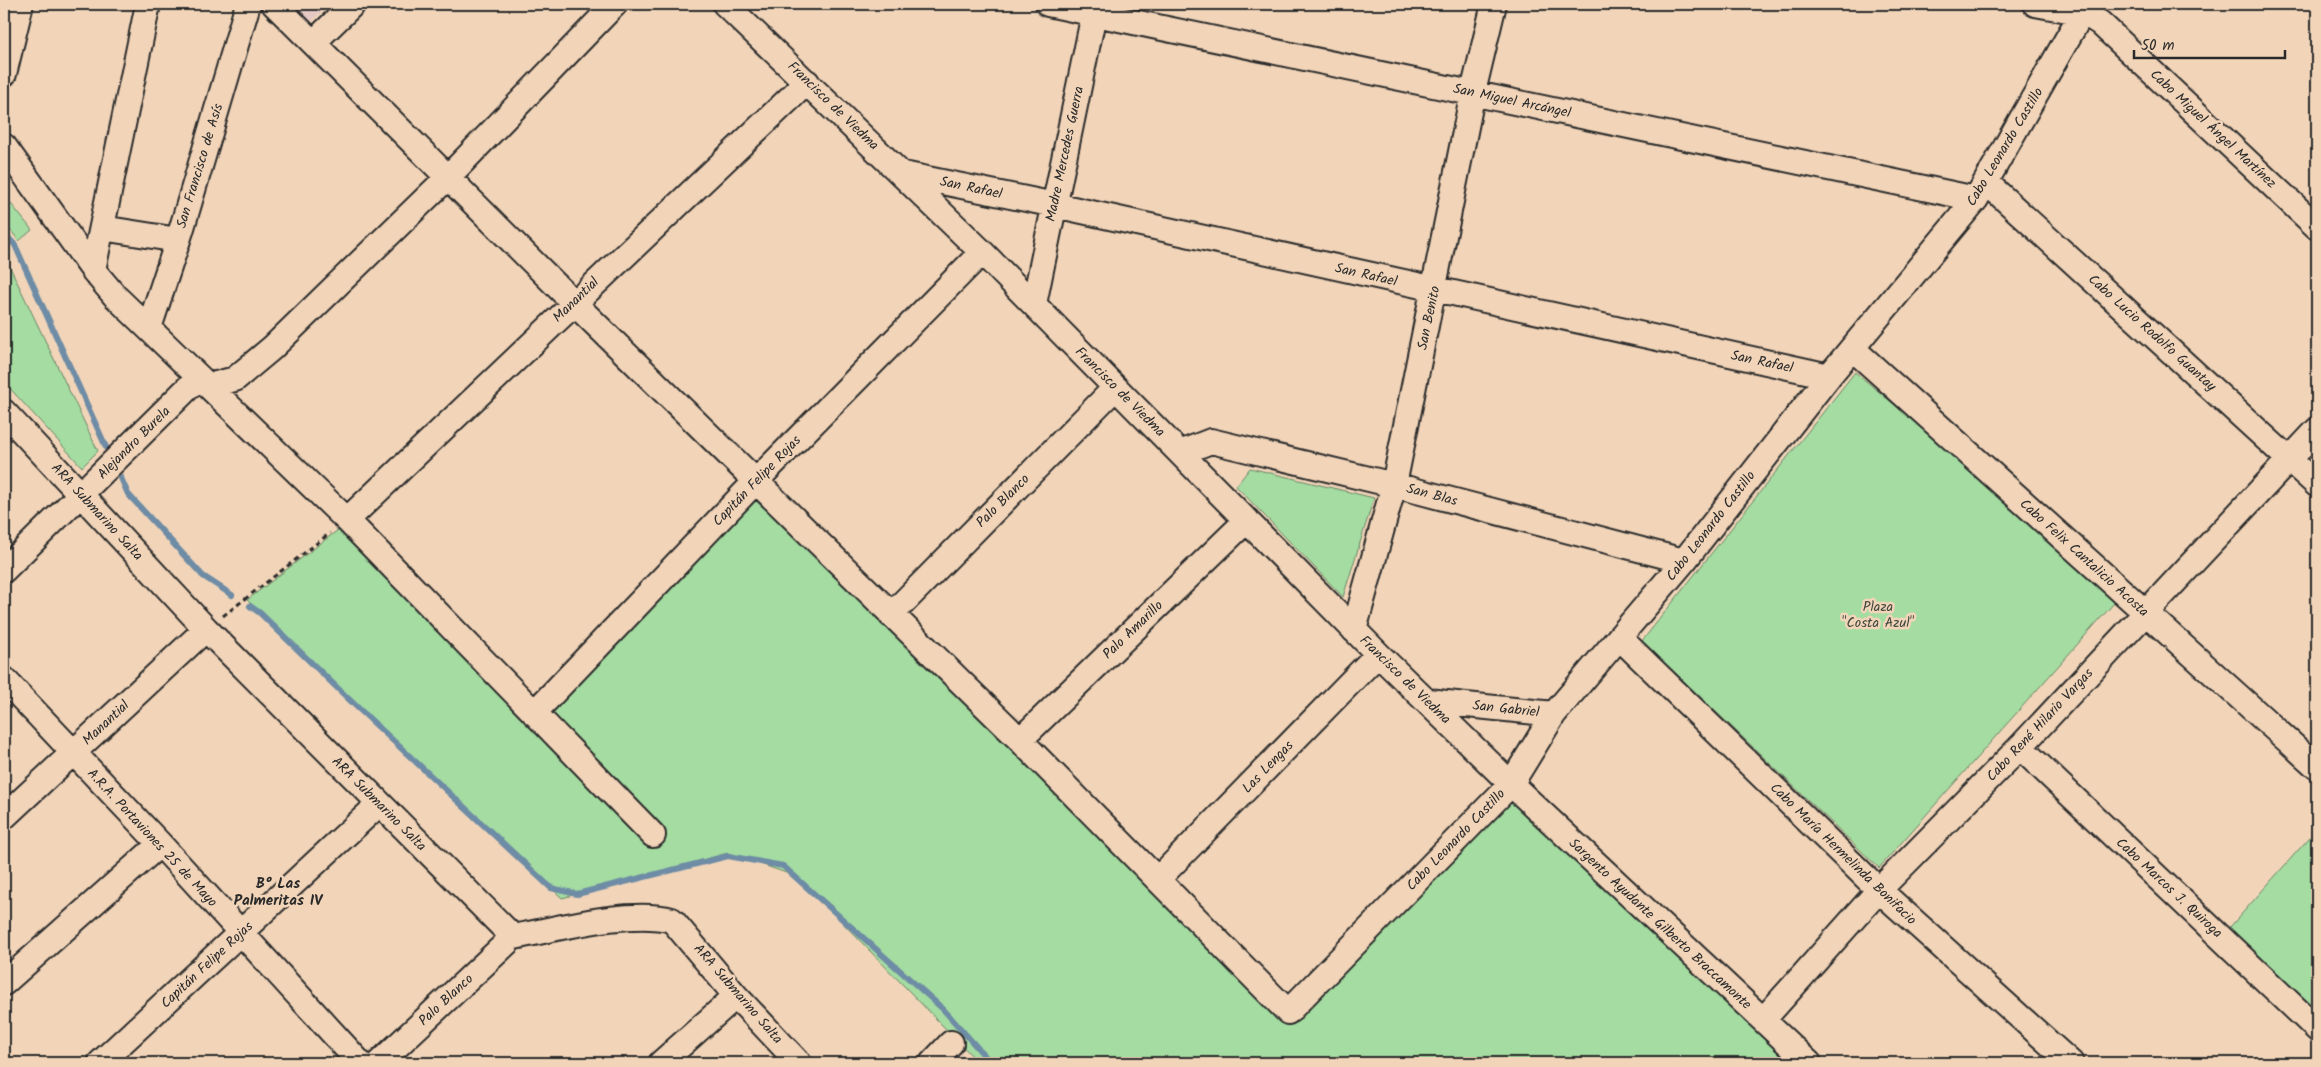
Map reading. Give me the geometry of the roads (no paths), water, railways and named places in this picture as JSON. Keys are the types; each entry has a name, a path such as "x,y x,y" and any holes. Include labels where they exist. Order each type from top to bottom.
{"street":[{"path":"4,74 20,4"},
{"path":"93,270 148,4"},
{"name":"San Francisco de Asís","path":"149,328 178,240 248,4"},
{"path":"274,4 574,303 1020,740 1158,879"},
{"path":"314,42 353,4"},
{"path":"204,382 235,379 272,348 448,177 615,4"},
{"name":"Francisco de Viedma","path":"725,4 982,252 1354,630 1511,784"},
{"name":"San Miguel Arcángel","path":"1048,4 1095,9 1474,92 1981,190"},
{"name":"San Benito","path":"1354,630 1394,484 1474,92 1494,4"},
{"path":"2035,4 2085,9"},
{"name":"Madre Mercedes Guerra","path":"1034,304 1095,9"},
{"name":"Cabo Leonardo Castillo","path":"1158,879 1288,1012 1511,784 1554,714 1621,638 1684,561 1829,376 1981,190 2085,9"},
{"name":"Cabo Miguel Ángel Martínez","path":"2085,9 2317,227"},
{"name":"Manantial","path":"346,520 807,82"},
{"path":"4,146 93,270 149,328 346,520 653,835"},
{"name":"San Rafael","path":"903,174 1055,205 1829,376"},
{"name":"Cabo Lucio Rodolfo Guantay","path":"1981,190 2290,459 2317,485"},
{"path":"102,228 178,240"},
{"name":"Capitán Felipe Rojas","path":"534,713 756,481 982,252"},
{"name":"Cabo Felix Cantalicio Acosta","path":"1852,348 2317,767"},
{"name":"Alejandro Burela","path":"4,570 81,495 204,382"},
{"name":"Palo Blanco","path":"891,615 1115,388"},
{"name":"ARA Submarino Salta","path":"4,412 206,629 513,937 630,917 657,916 672,920 736,996 799,1063"},
{"name":"Cabo René Hilario Vargas","path":"1762,1020 1879,890 2020,747 2144,612 2317,430"},
{"name":"San Blas","path":"1180,453 1210,441 1394,484 1684,561"},
{"name":"Palo Amarillo","path":"1020,740 1247,520"},
{"name":"Manantial","path":"4,817 206,629"},
{"name":"Cabo María Hermelinda Bonifacio","path":"1621,638 1879,890 2071,1063"},
{"name":"Las Lengas","path":"1158,879 1378,654"},
{"name":"A.R.A. Portaviones 25 de Mayo","path":"4,679 160,844 360,1063"},
{"name":"San Gabriel","path":"1428,701 1554,714"},
{"name":"Cabo Marcos J. Quiroga","path":"2020,747 2317,1029"},
{"name":"Sargento Ayudante Gilberto Braccamonte","path":"1511,784 1809,1063"},
{"name":"Capitán Felipe Rojas","path":"100,1063 379,804"},
{"path":"4,983 160,844"},
{"name":"Palo Blanco","path":"379,1063 513,937"},
{"path":"661,1063 736,996"},
{"path":"932,1063 952,1043"}],"waterway":[{"path":"4,233 15,245 106,447"},
{"path":"121,478 128,494 203,576 232,595"},
{"path":"250,606 260,613 358,708 551,888 577,894 728,856 783,866 943,1009 991,1063"}],"district":[{"name":"B° Las Palmeritas IV","path":"278,892"}],"park label":[{"name":"Plaza \"Costa Azul\"","path":"1878,616"}]}
